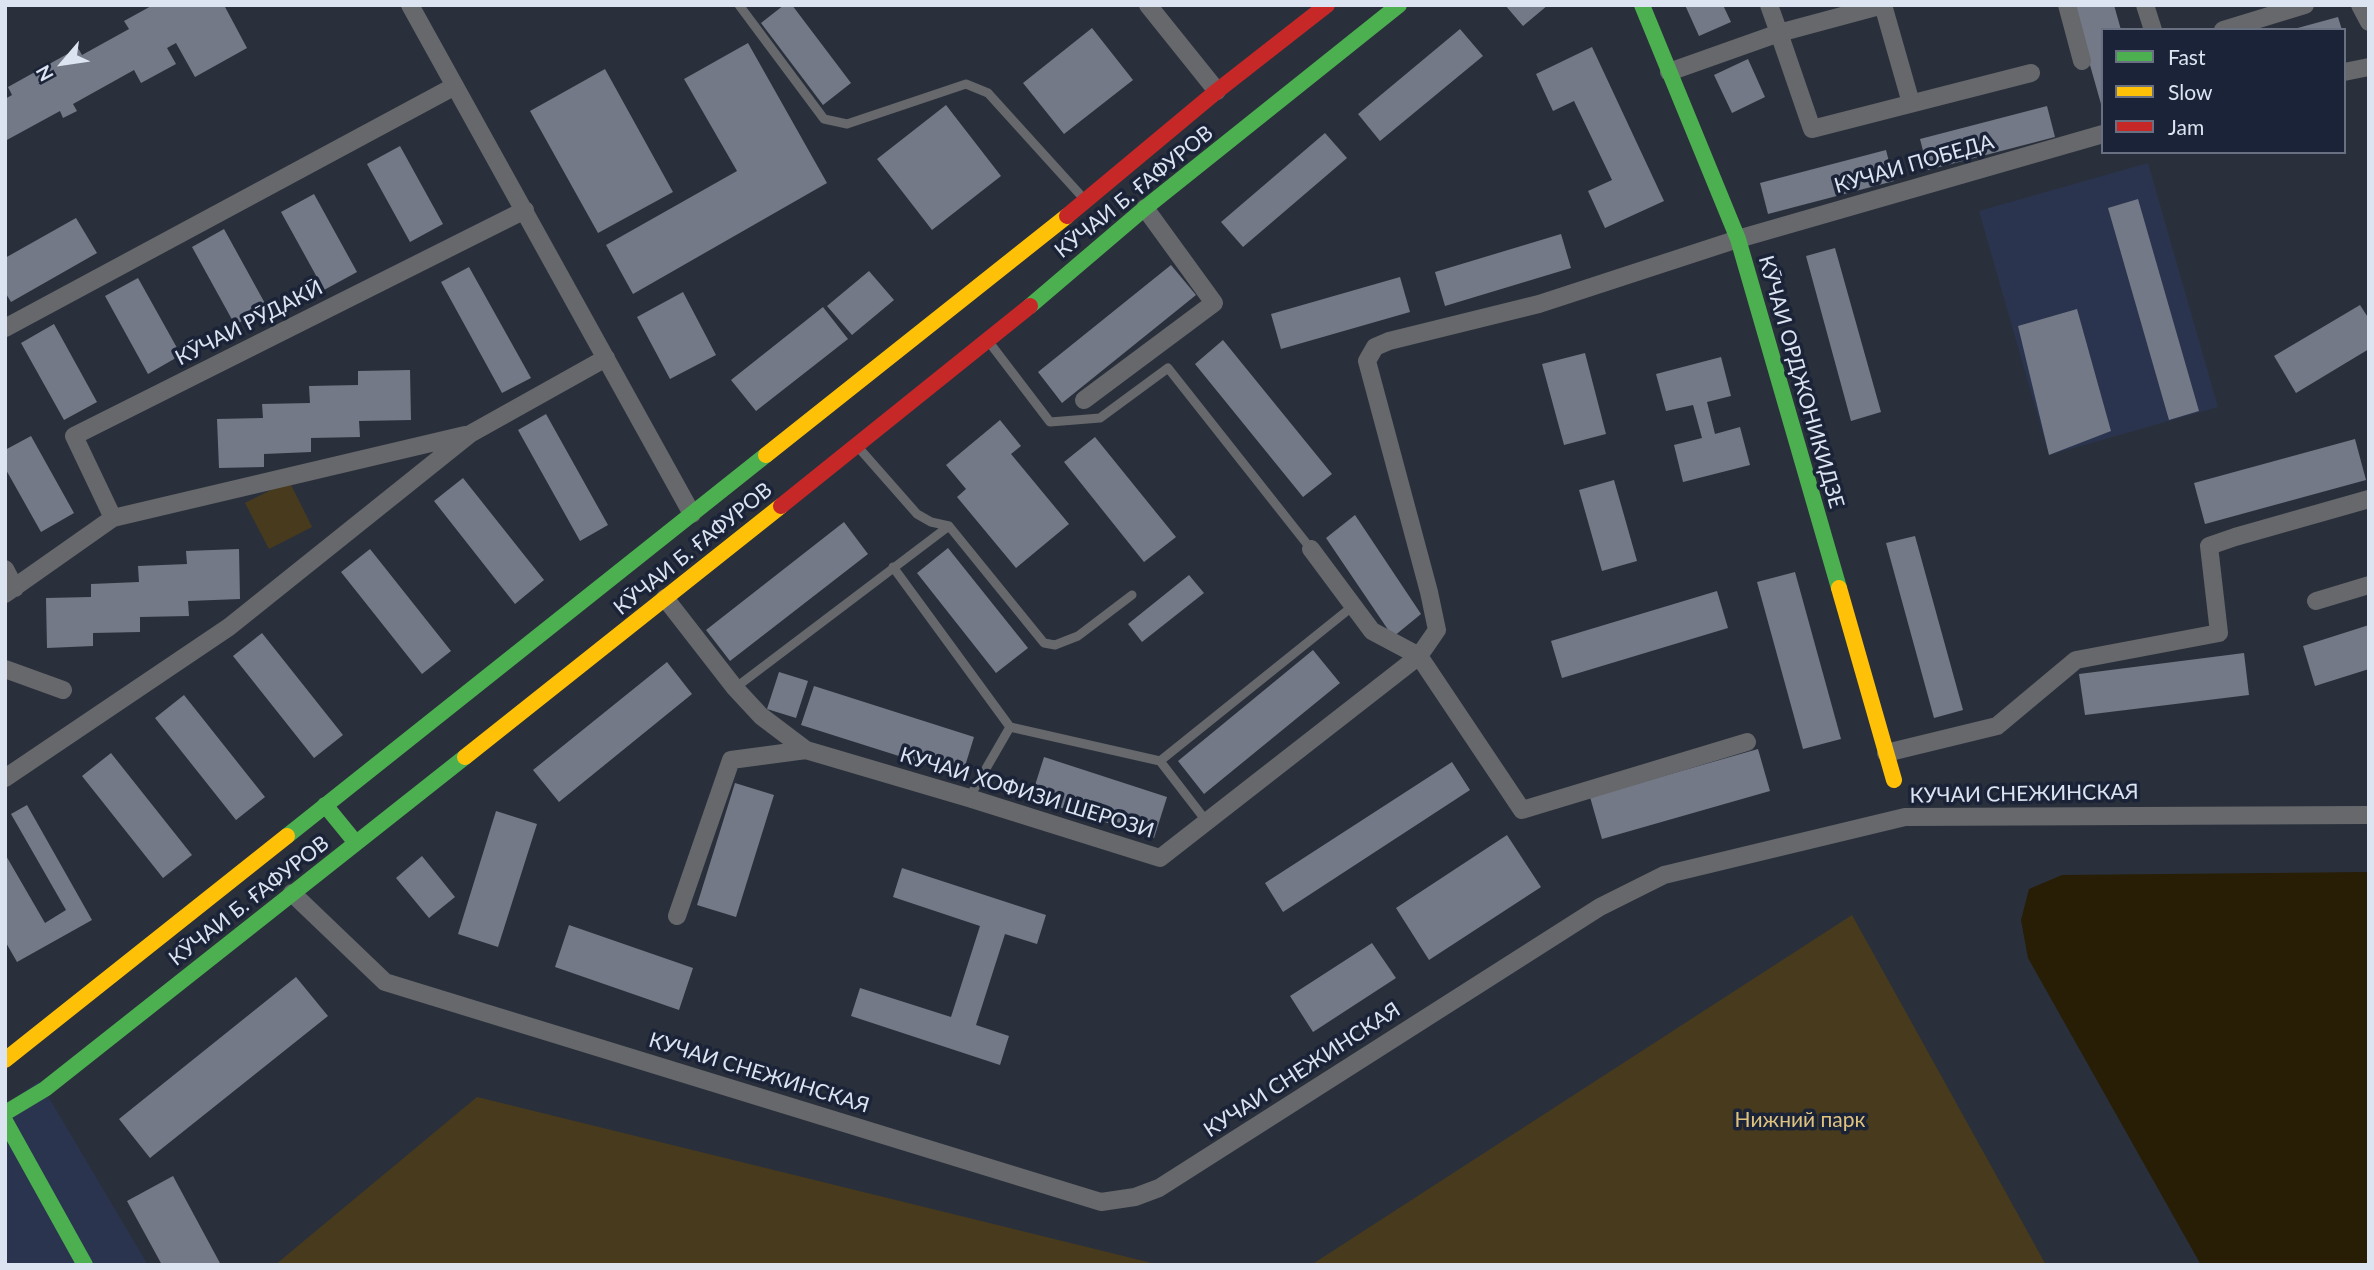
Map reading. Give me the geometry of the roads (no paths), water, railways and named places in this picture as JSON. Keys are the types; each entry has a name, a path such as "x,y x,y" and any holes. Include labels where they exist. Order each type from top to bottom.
{"main road":[{"name":"КӮЧАИ Б. ҒАФУРОВ","path":"5,1060 1086,201 1124,184 1217,91 1327,5"},
{"name":"КӮЧАИ Б. ҒАФУРОВ","path":"5,1113 45,1089 356,844 988,341 1146,208 1399,5"},
{"name":"КӮЧАИ ОРДЖОНИКИДЗЕ","path":"1642,5 1738,239 1894,780"},
{"path":"1124,184 1146,208"},
{"path":"325,805 356,844"},
{"path":"5,1121 85,1265"}],"street":[{"path":"410,5 692,514"},
{"path":"1148,5 1217,91"},
{"path":"1769,5 1812,129 2031,73"},
{"path":"1669,72 1779,33 1883,5 1911,103"},
{"path":"2067,5 2082,61"},
{"path":"2146,5 2152,28"},
{"path":"2230,28 2305,5"},
{"path":"2360,5 2369,22"},
{"path":"2346,72 2369,67"},
{"path":"5,328 456,86"},
{"name":"КУЧАИ ПОБЕДА","path":"1419,656 1437,631 1367,361 1375,347 1389,341 1539,304 1738,239 2101,135"},
{"path":"1084,400 1214,303 1146,208"},
{"name":"КӮЧАИ РӮДАКӢ","path":"113,518 74,436 525,210"},
{"path":"5,778 229,627 470,434 606,358"},
{"path":"5,569 10,591 113,518 470,434"},
{"path":"1886,753 1997,726 2076,660 2220,633 2209,546 2369,499"},
{"path":"1311,549 1372,631 1419,656 1522,810 1747,742"},
{"path":"2316,601 2369,585"},
{"path":"665,598 735,688 761,716 806,750"},
{"name":"КУЧАИ ХОФИЗИ ШЕРОЗИ","path":"806,750 1160,858 1419,656"},
{"path":"5,669 63,690"},
{"path":"677,916 730,760 806,750"},
{"name":"КУЧАИ СНЕЖИНСКАЯ","path":"292,893 385,982 1101,1202 1135,1197 1160,1188 1600,907 1664,875 1905,817 2369,815"}],"lane":[{"path":"739,5 824,119 847,124 966,84 988,93 1086,201"},
{"path":"988,341 1050,422 1100,418 1168,368 1311,549"},
{"path":"857,445 917,514 931,522 949,526 1044,643 1055,645 1078,636 1132,595"},
{"path":"735,688 949,526"},
{"path":"893,567 1010,727 1160,761 1206,822"},
{"path":"1160,761 1353,606"},
{"path":"969,798 1010,727"}],"park label":[{"name":"Нижний парк","path":"1800,1120"}]}
